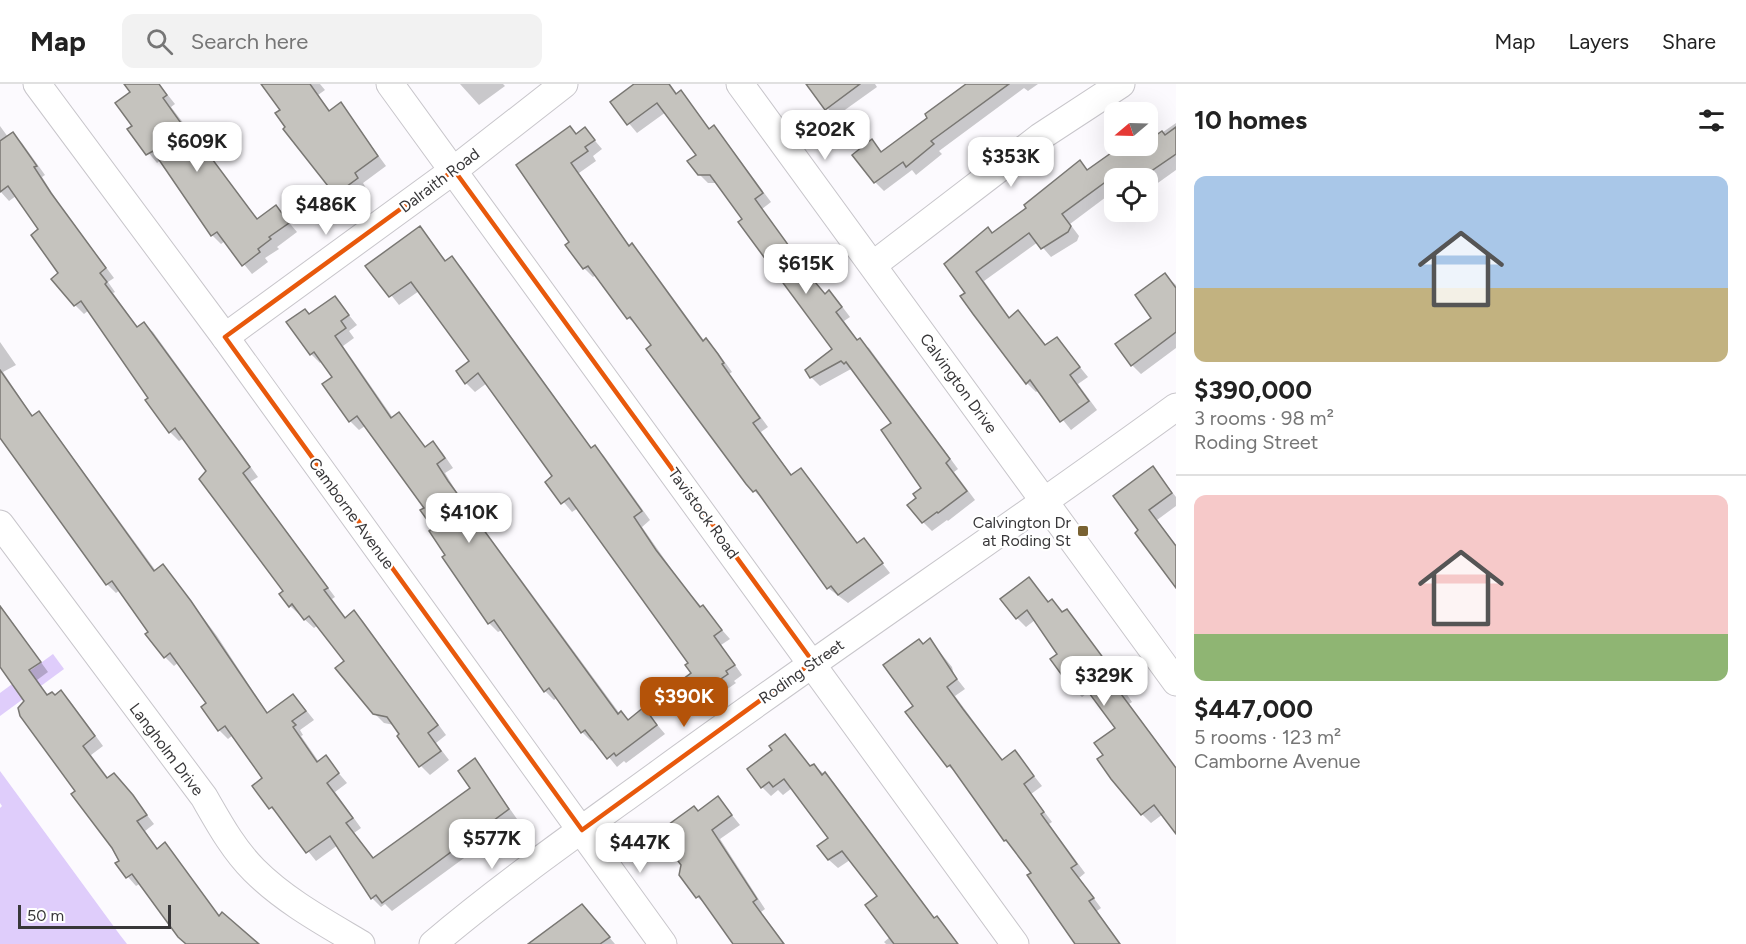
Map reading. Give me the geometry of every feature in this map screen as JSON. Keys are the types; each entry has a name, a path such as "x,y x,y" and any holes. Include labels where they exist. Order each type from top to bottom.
{"street":[{"name":"Camborne Avenue","path":"37,84 225,337 663,944"},
{"name":"Tavistock Road","path":"390,84 813,662 1015,944"},
{"name":"Dalraith Road","path":"225,337 454,170 564,84"},
{"name":"Calvington Drive","path":"740,84 1176,682"},
{"path":"873,265 1040,137 1121,84"},
{"name":"Roding Street","path":"433,944 582,830 813,662 1046,502 1176,406"},
{"name":"Langholm Drive","path":"0,524 204,797 231,843 254,870 293,903 361,944"}],"highlighted area":[{"path":"454,170 813,662 582,830 225,337"}],"shaded area":[{"path":"53,654 64,669 0,716 0,693"},
{"path":"0,771 127,944 0,944 0,808 2,806 0,803"}],"building":[{"path":"124,84 159,84 167,95 163,98 183,126 186,124 257,219 276,205 289,223 269,237 271,239 258,249 260,252 242,266 217,232 211,236 153,151 146,155 127,129 132,126 115,103 130,92"},
{"path":"261,84 310,84 329,111 341,102 378,156 355,173 358,178 335,195 283,129 285,127 275,113 280,110"},
{"path":"634,84 669,84 676,94 681,90 709,129 714,125 763,193 755,199 815,282 825,294 829,290 842,307 836,312 857,340 860,338 950,459 946,463 967,491 922,523 907,505 916,498 913,494 921,488 881,430 891,423 846,362 844,364 841,361 810,378 805,370 832,349 738,222 742,219 710,175 698,175 687,161 696,155 657,103 627,125 610,102"},
{"path":"806,84 860,84 825,110"},
{"path":"966,84 1009,84 931,141 934,144 906,167 903,162 874,183 852,155 872,139 881,152 927,118 925,114"},
{"path":"570,126 576,134 585,127 595,140 585,147 588,151 571,163 629,246 632,243 703,341 706,338 718,354 724,363 722,364 760,418 753,423 791,475 801,468 857,543 864,538 883,563 838,595 831,586 827,589 756,490 753,492 746,484 646,349 651,345 630,317 627,319 588,266 583,269 565,245 569,242 516,165"},
{"path":"1176,127 1176,154 1156,168 1104,168 1104,183 1062,214 1071,226 1068,232 1041,249 1029,233 976,272 1009,318 1018,310 1045,345 1057,337 1080,367 1070,375 1089,401 1060,422 1030,380 1026,384 973,314 960,296 965,293 944,264 988,227 992,233 1026,208 1024,205 1080,160 1087,170 1107,156 1158,156 1158,134 1162,131 1165,135"},
{"path":"13,132 37,166 34,167 51,193 106,268 100,273 107,282 105,284 137,327 144,322 250,467 243,473 328,588 324,590 345,618 354,610 438,725 428,733 441,751 419,767 397,736 399,734 387,717 373,714 335,668 344,661 309,616 304,620 292,604 289,607 279,594 283,591 199,479 206,471 175,428 169,433 145,400 148,398 81,301 74,306 51,279 58,273 31,235 38,229 8,186 0,192 0,141"},
{"path":"420,226 445,261 452,256 591,448 595,445 642,511 634,517 656,550 700,607 703,605 722,630 714,636 735,665 726,671 728,674 687,702 675,685 691,673 685,665 688,663 569,498 561,504 545,482 552,476 478,373 465,384 456,371 469,361 411,282 389,297 365,266"},
{"path":"1165,273 1176,288 1176,332 1131,366 1115,344 1151,318 1135,295"},
{"path":"335,296 349,315 341,321 346,328 335,336 391,418 399,412 425,447 433,441 445,458 437,464 448,481 618,714 621,711 628,720 644,707 657,725 616,756 614,753 607,759 585,730 581,733 549,688 544,692 494,620 488,624 442,557 445,555 429,531 433,528 420,510 424,508 357,416 349,422 322,384 332,377 314,352 310,355 286,322 305,309 309,314"},
{"path":"0,370 32,416 39,411 154,571 163,564 267,713 293,694 306,711 292,721 296,725 293,727 317,762 326,755 339,773 327,783 353,818 346,823 373,858 470,788 458,771 475,758 509,809 382,903 376,895 371,899 330,836 306,853 272,807 269,809 252,786 262,778 225,726 218,731 201,707 206,703 170,653 164,658 145,634 148,632 112,581 106,585 0,438"},
{"path":"1153,466 1172,493 1149,510 1176,546 1176,588 1135,533 1138,530 1113,496"},
{"path":"1029,577 1048,602 1052,599 1062,612 1067,609 1107,663 1105,664 1124,692 1121,694 1176,768 1176,834 1154,805 1141,815 1111,779 1097,759 1103,755 1094,743 1115,728 1081,682 1072,689 1050,659 1057,654 1027,610 1016,619 1000,599"},
{"path":"0,606 41,662 29,670 47,695 52,692 55,695 61,690 95,736 83,746 107,778 114,773 133,795 147,815 137,821 157,849 165,842 219,916 222,912 259,944 186,944 178,937 132,874 126,878 115,863 119,861 112,848 71,794 75,791 20,716 18,708 24,701 0,667"},
{"path":"930,638 957,679 947,687 963,709 1002,760 1015,750 1034,776 1024,784 1044,812 1041,814 1077,864 1071,868 1094,898 1089,901 1120,944 1075,944 1027,875 1031,873 1006,840 1004,841 950,765 947,767 905,712 913,706 883,665 919,639 923,644"},
{"path":"785,734 810,766 814,764 822,775 825,772 934,918 937,916 958,944 894,944 865,905 877,896 842,851 828,860 817,846 828,838 784,779 773,787 769,782 761,788 747,769 772,750 769,746"},
{"path":"718,796 732,815 712,830 757,899 753,902 784,944 733,944 699,896 696,898 679,875 681,865 657,833 694,806 698,811"},
{"path":"582,904 610,937 600,944 528,944"}],"place":[{"name":"Calvington Dr at Roding St","path":"1083,531"}]}
